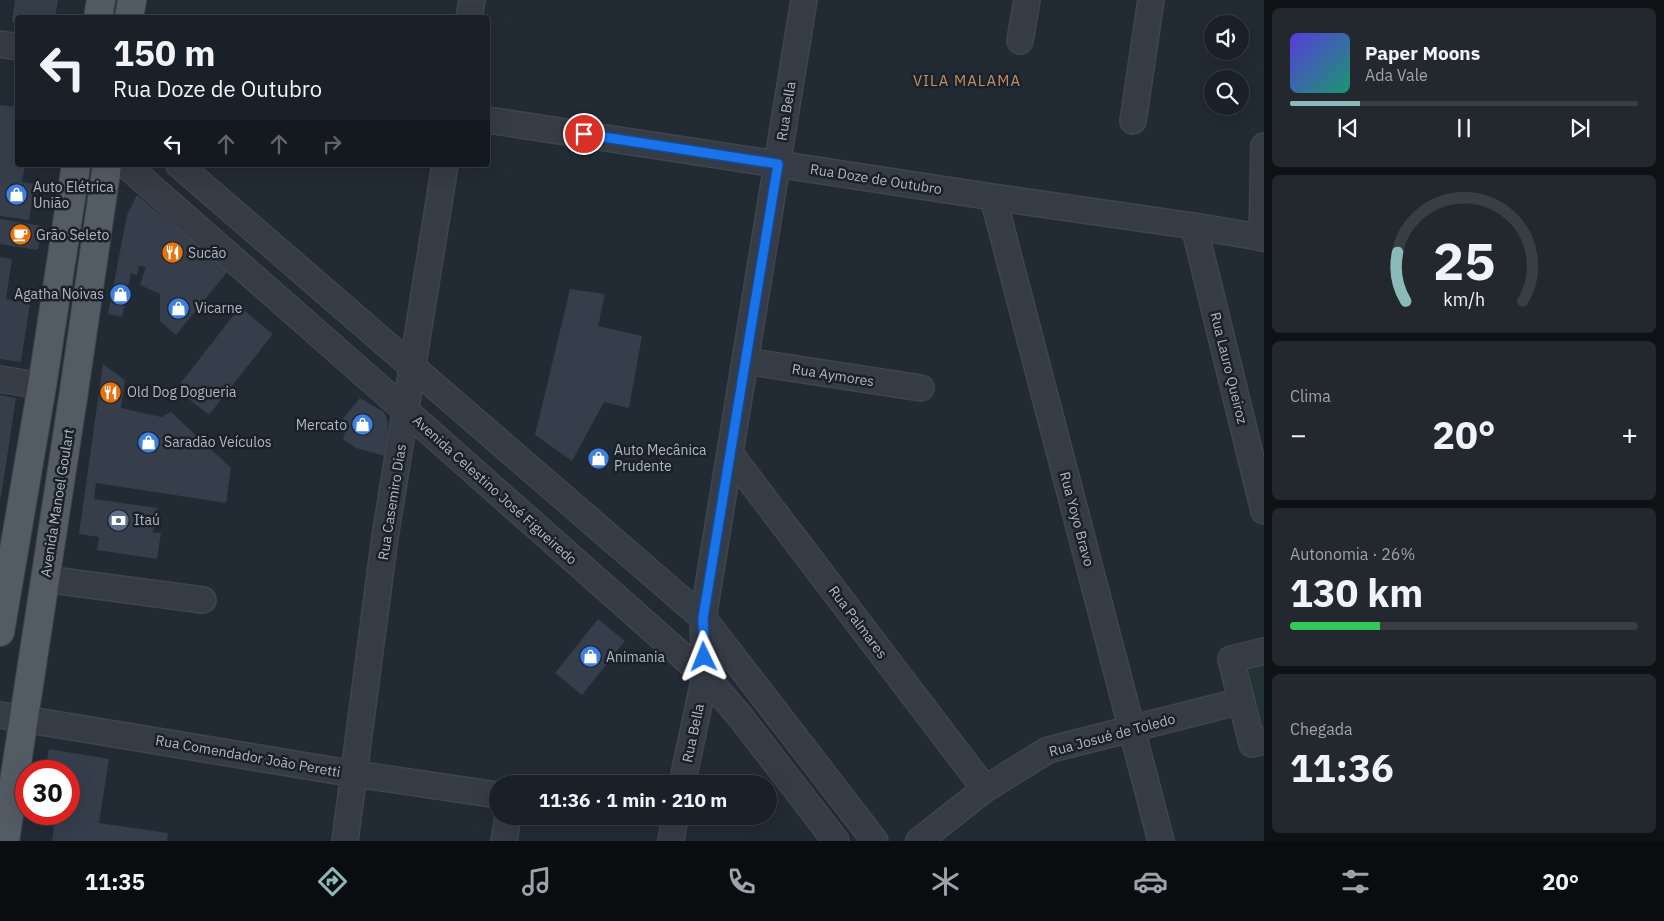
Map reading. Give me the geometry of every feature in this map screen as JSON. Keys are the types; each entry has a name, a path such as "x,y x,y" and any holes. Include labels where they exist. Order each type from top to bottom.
{"main road":[{"path":"98,15 100,0"},
{"path":"130,15 132,0"},
{"path":"0,632 42,386 76,167"},
{"name":"Avenida Manoel Goulart","path":"5,841 12,716 45,579 107,167"}],"street":[{"path":"470,15 472,0"},
{"name":"Rua Bella","path":"684,775 705,676 703,618 804,0"},
{"path":"1020,41 1027,0"},
{"path":"1133,121 1151,0"},
{"path":"0,44 15,46"},
{"name":"Rua Doze de Outubro","path":"490,120 1263,238"},
{"path":"1263,238 1264,146"},
{"name":"Avenida Celestino José Figueiredo","path":"128,167 705,676 738,714 836,841"},
{"path":"181,167 703,618 875,841"},
{"name":"Rua Casemiro Dias","path":"344,841 386,537 445,167"},
{"name":"Rua Yoyo Bravo","path":"994,197 1161,841"},
{"name":"Rua Lauro Queiroz","path":"1194,226 1264,511"},
{"name":"Rua Aymores","path":"746,361 921,388"},
{"path":"0,379 42,386"},
{"name":"Rua Palmares","path":"730,454 985,789"},
{"path":"45,579 203,600"},
{"path":"1264,651 1231,659 1252,744 1264,741"},
{"name":"Rua Josué de Toledo","path":"918,841 985,789 1048,750 1241,701"},
{"name":"Rua Comendador João Peretti","path":"12,716 354,774 489,794"},
{"path":"504,841 507,825"}],"shaded area":[{"path":"1264,663 1264,733 1260,734 1244,668"}],"building":[{"path":"15,0 58,0 56,15 15,15 15,22 12,22"},
{"path":"0,105 15,107 15,167 25,167 22,182 35,184 29,220 0,216"},
{"path":"137,195 228,271 176,335 160,321 160,294 140,285 146,267 139,266 137,275 131,273 122,317 108,314 127,215"},
{"name":"Grão Seleto","path":"0,219 42,226 38,250 0,244"},
{"path":"0,257 12,259 6,299 30,303 21,362 0,359"},
{"path":"570,289 605,294 598,326 642,336 629,408 604,402 572,461 535,435"},
{"path":"240,307 273,334 209,415 176,389"},
{"name":"Saradão Veículos","path":"103,364 125,380 121,408 161,417 171,412 231,468 226,503 96,483 94,499 157,508 153,533 161,533 157,559 97,550 99,537 79,534"},
{"path":"0,395 16,398 1,497 0,497"},
{"name":"Mercato","path":"360,398 384,412 388,422 385,456 356,448 343,439 345,433 336,427"},
{"name":"Animania","path":"598,619 625,641 582,695 555,673"},
{"path":"49,749 109,759 99,823 168,833 167,841 52,841 54,825 80,825 80,760 47,760"}],"place":[{"name":"Auto Elétrica União","path":"17,195"},
{"name":"Grão Seleto","path":"20,235"},
{"name":"Sucão","path":"172,253"},
{"name":"Agatha Noivas","path":"120,294"},
{"name":"Vicarne","path":"179,308"},
{"name":"Old Dog Dogueria","path":"111,392"},
{"name":"Mercato","path":"363,425"},
{"name":"Saradão Veículos","path":"148,442"},
{"name":"Auto Mecânica Prudente","path":"598,458"},
{"name":"Itaú","path":"118,520"},
{"name":"Animania","path":"590,657"}],"district":[{"name":"VILA MALAMA","path":"967,81"}],"route":[{"path":"584,134 778,164 703,618 704,657"}]}
